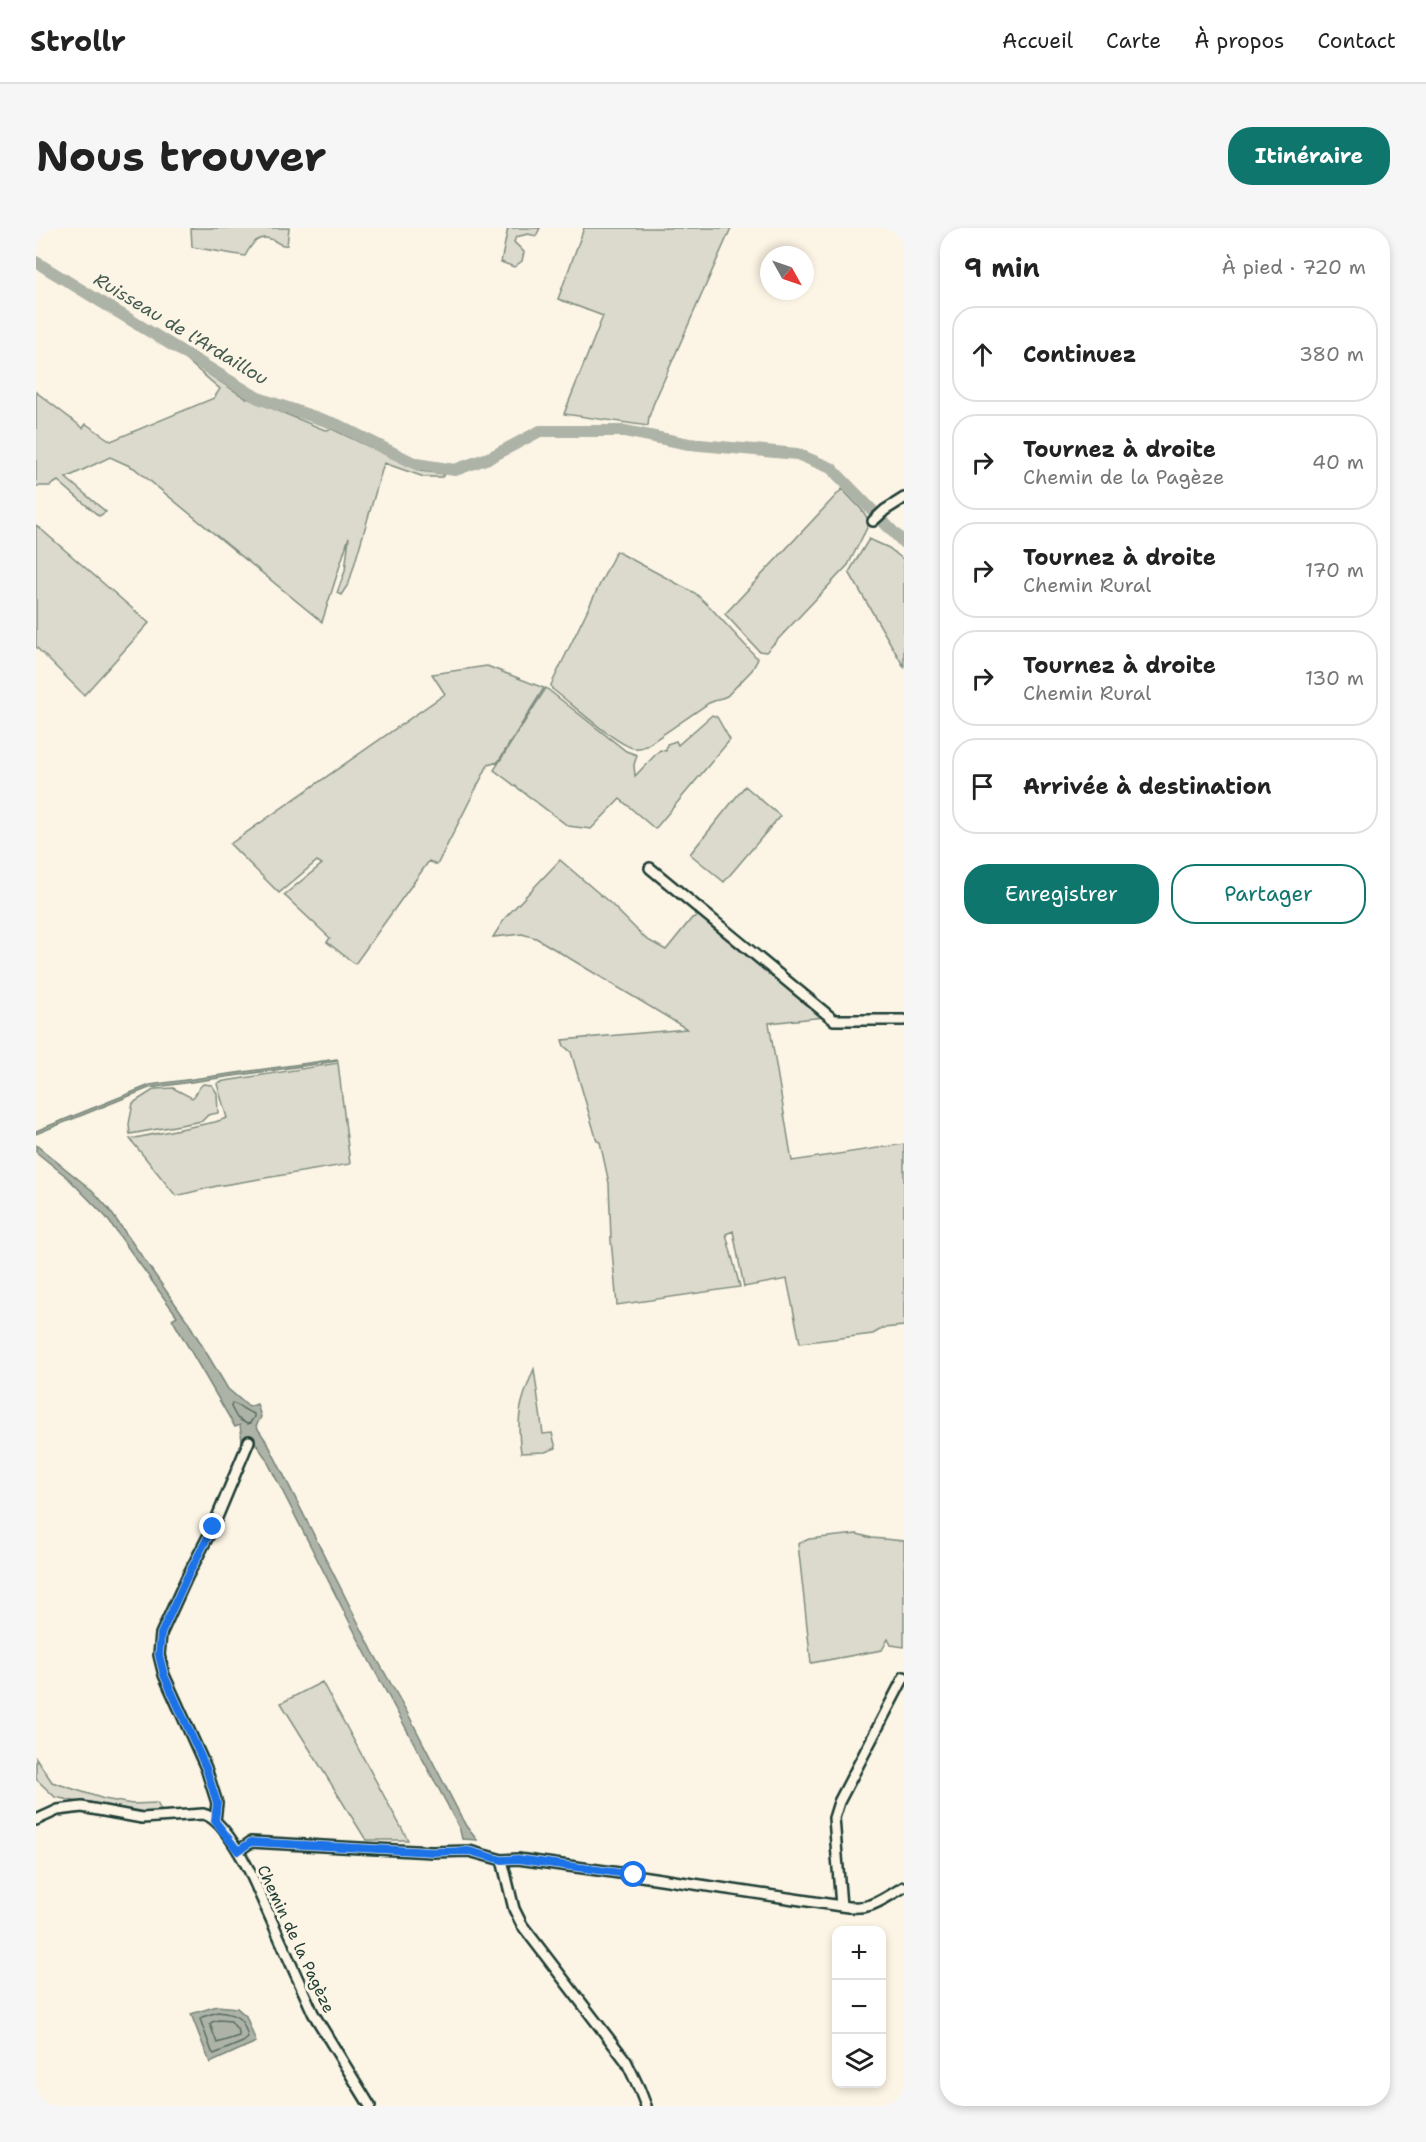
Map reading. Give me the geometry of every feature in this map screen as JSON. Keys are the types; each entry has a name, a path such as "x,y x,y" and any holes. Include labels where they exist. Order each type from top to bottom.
{"street":[{"path":"873,521 904,498"},
{"path":"650,868 834,1020 904,1020"},
{"path":"215,1821 217,1803 206,1768 164,1675 159,1655 161,1634 213,1527 249,1441"},
{"path":"841,1906 834,1818 839,1802 904,1677"},
{"path":"36,1820 58,1810 82,1807 142,1818 203,1814 215,1821"},
{"name":"Chemin de la Pagèze","path":"215,1821 249,1870 313,2013 370,2106"},
{"path":"238,1851 251,1842 432,1852 469,1851 502,1860 518,1859 859,1909 868,1907 904,1887"},
{"path":"502,1860 514,1909 522,1925 626,2061 646,2106"}],"shaded area":[{"path":"191,228 289,228 287,245 281,245 268,238 259,239 245,256 192,247"},
{"path":"508,228 540,228 536,236 528,234 516,237 514,242 524,252 522,261 514,267 501,262"},
{"path":"584,228 731,228 653,405 648,426 564,414 603,316 558,299"},
{"path":"184,358 244,397 325,430 332,429 420,471 445,474 442,477 424,477 384,463 349,583 341,595 337,593 345,571 349,537 322,622 134,468 110,457 66,478 106,512 99,516 58,481 50,486 36,486 36,392 83,428 86,424 111,441 214,398 220,389"},
{"path":"842,489 870,522 848,565 766,652 759,651 725,614"},
{"path":"36,525 149,623 84,695 36,647"},
{"path":"869,539 889,548 904,560 904,667 849,572"},
{"path":"616,551 695,593 758,659 752,670 727,696 709,703 646,746 638,748 625,745 604,731 552,689 551,685"},
{"path":"487,666 544,688 498,762 488,765 437,865 429,861 355,964 327,942 330,938 284,895 322,864 317,861 279,893 230,844 445,694 432,674"},
{"path":"546,688 626,751 637,755 634,765 635,776 660,750 666,751 667,744 676,741 678,745 712,715 717,717 730,740 655,829 620,799 591,829 568,826 494,770"},
{"path":"745,786 780,816 724,882 690,854"},
{"path":"560,860 610,903 646,939 666,950 692,918 702,915 825,1017 769,1023 792,1161 904,1144 904,1326 883,1328 873,1334 800,1343 787,1279 744,1287 733,1231 726,1234 740,1287 617,1305 609,1183 600,1142 597,1141 571,1052 564,1046 562,1040 687,1029 536,938 522,934 493,937 505,918"},
{"path":"338,1063 350,1164 217,1186 176,1196 130,1139 227,1118 217,1084 219,1082"},
{"path":"203,1084 212,1085 217,1093 218,1113 208,1115 202,1121 130,1134 129,1124 133,1103 155,1089 173,1088 192,1098"},
{"path":"534,1369 543,1434 552,1433 556,1448 545,1452 521,1453 520,1410"},
{"path":"857,1534 904,1541 904,1647 891,1645 888,1639 882,1650 811,1663 798,1544 809,1539"},
{"path":"322,1682 408,1840 366,1840 281,1703"},
{"path":"36,1758 52,1782 104,1799 132,1804 157,1803 163,1814 140,1815 55,1797 36,1779"}],"water":[{"path":"337,1059 338,1061 149,1088 36,1134 36,1131 150,1085"},
{"path":"36,1145 93,1191 108,1208 188,1322 228,1389 249,1407 257,1404 261,1417 256,1426 268,1444 373,1652 466,1826 477,1840 462,1839 447,1804 370,1662 265,1457 254,1441 242,1441 240,1425 235,1427 172,1319 177,1316 106,1217 67,1177 36,1152"},
{"path":"217,2006 237,2008 246,2016 256,2042 210,2063 191,2014"}],"waterway":[{"name":"Ruisseau de l'Ardaillou","path":"36,262 258,398 338,425 416,464 455,470 491,457 540,431 625,431 689,444 797,454 831,468 904,543"}],"route":[{"path":"213,1527 161,1634 159,1655 164,1675 206,1768 217,1803 215,1821 238,1851 251,1842 432,1852 469,1851 502,1860 518,1859 634,1875"}]}
